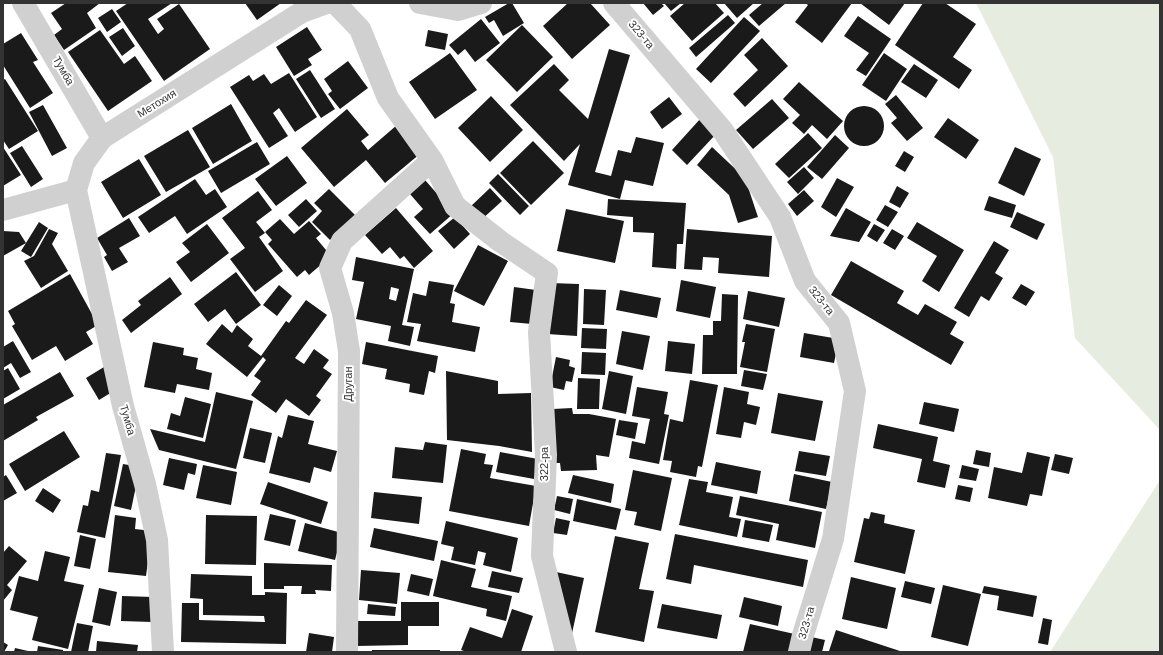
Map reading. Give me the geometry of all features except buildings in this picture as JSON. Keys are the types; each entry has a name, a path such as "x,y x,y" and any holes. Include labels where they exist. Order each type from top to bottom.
{"street":[{"name":"Тумба","path":"23,3 102,138"},
{"name":"Метохия","path":"76,190 84,163 102,138 302,12 327,3"},
{"path":"334,3 360,29 388,98 432,160"},
{"path":"420,3 458,10 481,3"},
{"name":"323-та","path":"614,3 723,131 780,218 805,281 839,323 855,391 833,539 799,652"},
{"name":"322-ра","path":"432,160 454,206 501,242 547,273 539,332 546,455 542,556 566,652"},
{"name":"Друган","path":"347,652 349,351 343,314 330,268 342,241 432,160"},
{"name":"Тумба","path":"76,190 123,406 145,484 157,540 163,652"},
{"path":"3,210 76,190"}],"shaded area":[{"path":"976,3 1160,3 1160,430 1075,338 1053,157"},
{"path":"1160,480 1160,652 1050,652"}]}
